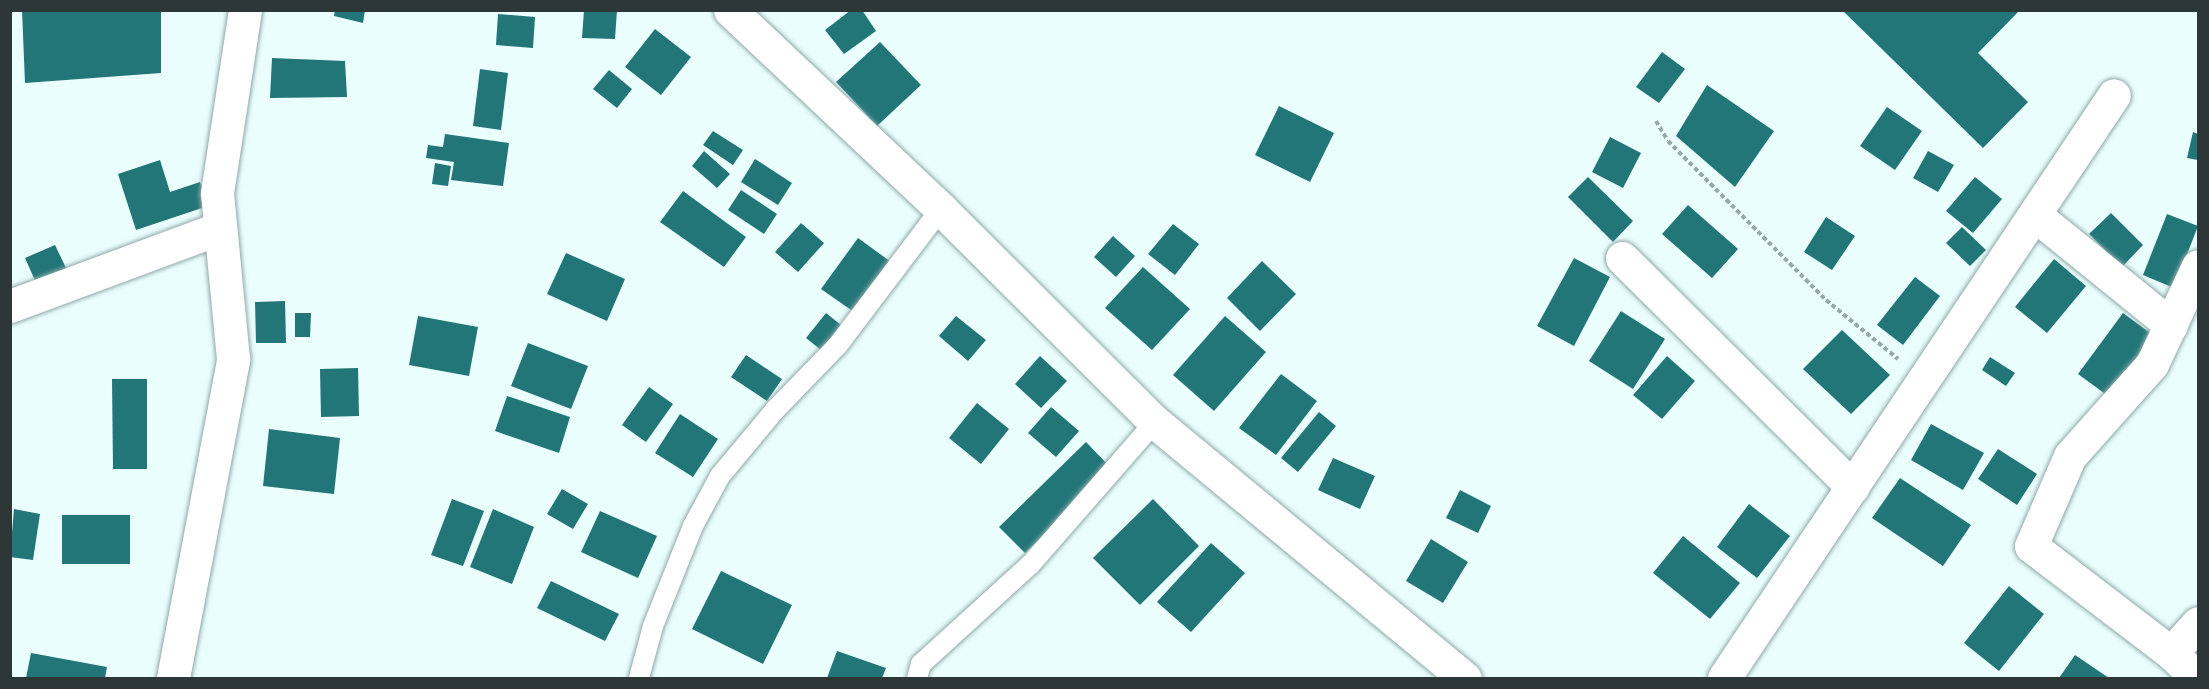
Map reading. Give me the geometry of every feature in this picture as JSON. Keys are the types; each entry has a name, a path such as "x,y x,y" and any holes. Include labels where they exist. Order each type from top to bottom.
{"street":[{"path":"173,678 233,358 217,193 245,10"},
{"path":"730,10 942,209 1155,422 1465,678"},
{"path":"1724,678 2114,95"},
{"path":"2035,215 2171,325"},
{"path":"10,306 220,228"},
{"path":"1622,258 1853,487"},
{"path":"2197,678 2171,653 2031,546 2070,456 2152,364 2199,266"},
{"path":"2171,653 2199,623"}],"lane":[{"path":"639,678 653,626 693,526 720,476 775,410 838,345 942,209"},
{"path":"917,678 921,664 1031,564 1155,422"}],"path":[{"path":"1656,121 1668,141 1826,300 1924,381"}],"building":[{"path":"22,10 161,10 161,73 25,83"},
{"path":"335,10 365,10 363,23 334,16"},
{"path":"584,10 617,10 615,39 582,38"},
{"path":"851,10 862,10 876,31 844,54 825,30"},
{"path":"1842,10 2020,10 1978,53 2028,102 1983,148"},
{"path":"498,14 535,17 533,48 496,45"},
{"path":"655,29 691,57 661,95 625,67"},
{"path":"880,42 921,85 877,126 836,82"},
{"path":"1662,52 1685,69 1659,103 1636,87"},
{"path":"272,58 345,61 347,97 270,98"},
{"path":"480,69 508,73 501,130 473,126"},
{"path":"609,70 632,89 617,108 593,89"},
{"path":"1707,85 1774,131 1735,187 1676,136"},
{"path":"1279,106 1334,133 1310,182 1255,155"},
{"path":"1887,107 1922,131 1895,170 1860,146"},
{"path":"713,131 743,150 733,165 703,145"},
{"path":"2193,132 2198,134 2198,160 2187,158"},
{"path":"445,134 509,143 503,186 451,180 454,162 426,158 428,145 443,147"},
{"path":"1610,137 1641,153 1623,188 1592,172"},
{"path":"704,151 730,174 717,188 692,166"},
{"path":"1928,151 1954,165 1938,192 1913,178"},
{"path":"755,159 792,183 778,205 741,182"},
{"path":"160,160 170,192 200,182 208,206 136,230 118,174"},
{"path":"435,163 451,166 448,186 432,184"},
{"path":"1588,177 1633,221 1613,242 1568,197"},
{"path":"1975,177 2002,199 1973,233 1946,211"},
{"path":"741,190 777,214 764,234 728,210"},
{"path":"683,191 746,237 724,267 660,222"},
{"path":"1688,205 1738,249 1712,278 1662,234"},
{"path":"2111,213 2143,245 2122,267 2089,234"},
{"path":"2167,214 2198,226 2174,288 2143,275"},
{"path":"1826,217 1855,236 1832,270 1804,252"},
{"path":"801,223 824,243 798,272 775,252"},
{"path":"1173,224 1199,244 1175,275 1148,254"},
{"path":"1962,227 1986,250 1970,266 1946,243"},
{"path":"1113,236 1135,256 1116,277 1094,257"},
{"path":"858,238 891,262 854,312 821,289"},
{"path":"55,245 68,272 37,285 25,258"},
{"path":"566,253 625,279 607,321 547,294"},
{"path":"1574,258 1610,277 1574,346 1537,326"},
{"path":"2054,259 2086,286 2047,333 2015,307"},
{"path":"1262,261 1296,294 1260,331 1227,298"},
{"path":"1143,267 1190,309 1152,350 1105,308"},
{"path":"1915,277 1940,296 1903,345 1877,325"},
{"path":"285,301 286,343 256,343 255,302"},
{"path":"1621,311 1665,339 1633,389 1589,361"},
{"path":"295,313 311,313 310,337 295,337"},
{"path":"826,313 841,325 821,350 806,338"},
{"path":"2123,313 2153,335 2108,396 2078,374"},
{"path":"418,316 478,327 469,376 409,365"},
{"path":"956,316 986,340 968,361 939,336"},
{"path":"1225,316 1266,352 1214,411 1173,375"},
{"path":"1842,330 1890,375 1851,414 1803,369"},
{"path":"528,343 588,366 571,409 511,386"},
{"path":"746,355 782,379 767,401 731,377"},
{"path":"1040,356 1067,381 1041,408 1015,384"},
{"path":"1667,356 1695,381 1662,419 1633,395"},
{"path":"1990,357 2015,373 2006,386 1982,370"},
{"path":"358,368 359,416 321,417 320,369"},
{"path":"1281,374 1317,401 1276,455 1239,428"},
{"path":"112,379 147,379 147,469 113,469"},
{"path":"649,387 673,404 646,442 622,425"},
{"path":"507,396 570,417 559,453 495,431"},
{"path":"977,403 1009,429 981,464 949,438"},
{"path":"1051,407 1079,431 1056,457 1028,433"},
{"path":"1319,412 1336,426 1298,472 1281,458"},
{"path":"680,414 718,439 693,477 655,453"},
{"path":"1931,424 1984,453 1963,490 1911,460"},
{"path":"269,429 340,438 334,494 263,486"},
{"path":"1086,442 1112,469 1025,553 999,527"},
{"path":"1998,449 2037,474 2017,505 1978,479"},
{"path":"1333,458 1375,476 1360,509 1318,490"},
{"path":"1900,478 1971,525 1943,566 1872,518"},
{"path":"562,489 588,504 573,529 547,514"},
{"path":"1460,490 1491,506 1478,533 1446,518"},
{"path":"452,499 484,511 463,566 431,555"},
{"path":"1153,499 1199,546 1140,605 1093,558"},
{"path":"1749,504 1790,536 1757,578 1717,547"},
{"path":"14,509 40,514 33,560 10,557"},
{"path":"493,509 534,527 512,584 470,567"},
{"path":"600,511 657,536 638,578 581,552"},
{"path":"62,515 130,515 130,564 62,564"},
{"path":"1683,536 1740,583 1710,619 1653,573"},
{"path":"1431,539 1468,562 1443,603 1406,581"},
{"path":"1211,543 1245,573 1191,632 1157,602"},
{"path":"721,571 792,605 763,664 692,629"},
{"path":"551,581 619,614 605,641 537,608"},
{"path":"2009,586 2044,614 1999,671 1964,643"},
{"path":"837,651 886,668 882,678 827,678"},
{"path":"31,653 107,667 105,678 26,678"},
{"path":"2075,655 2109,678 2059,678"}]}
